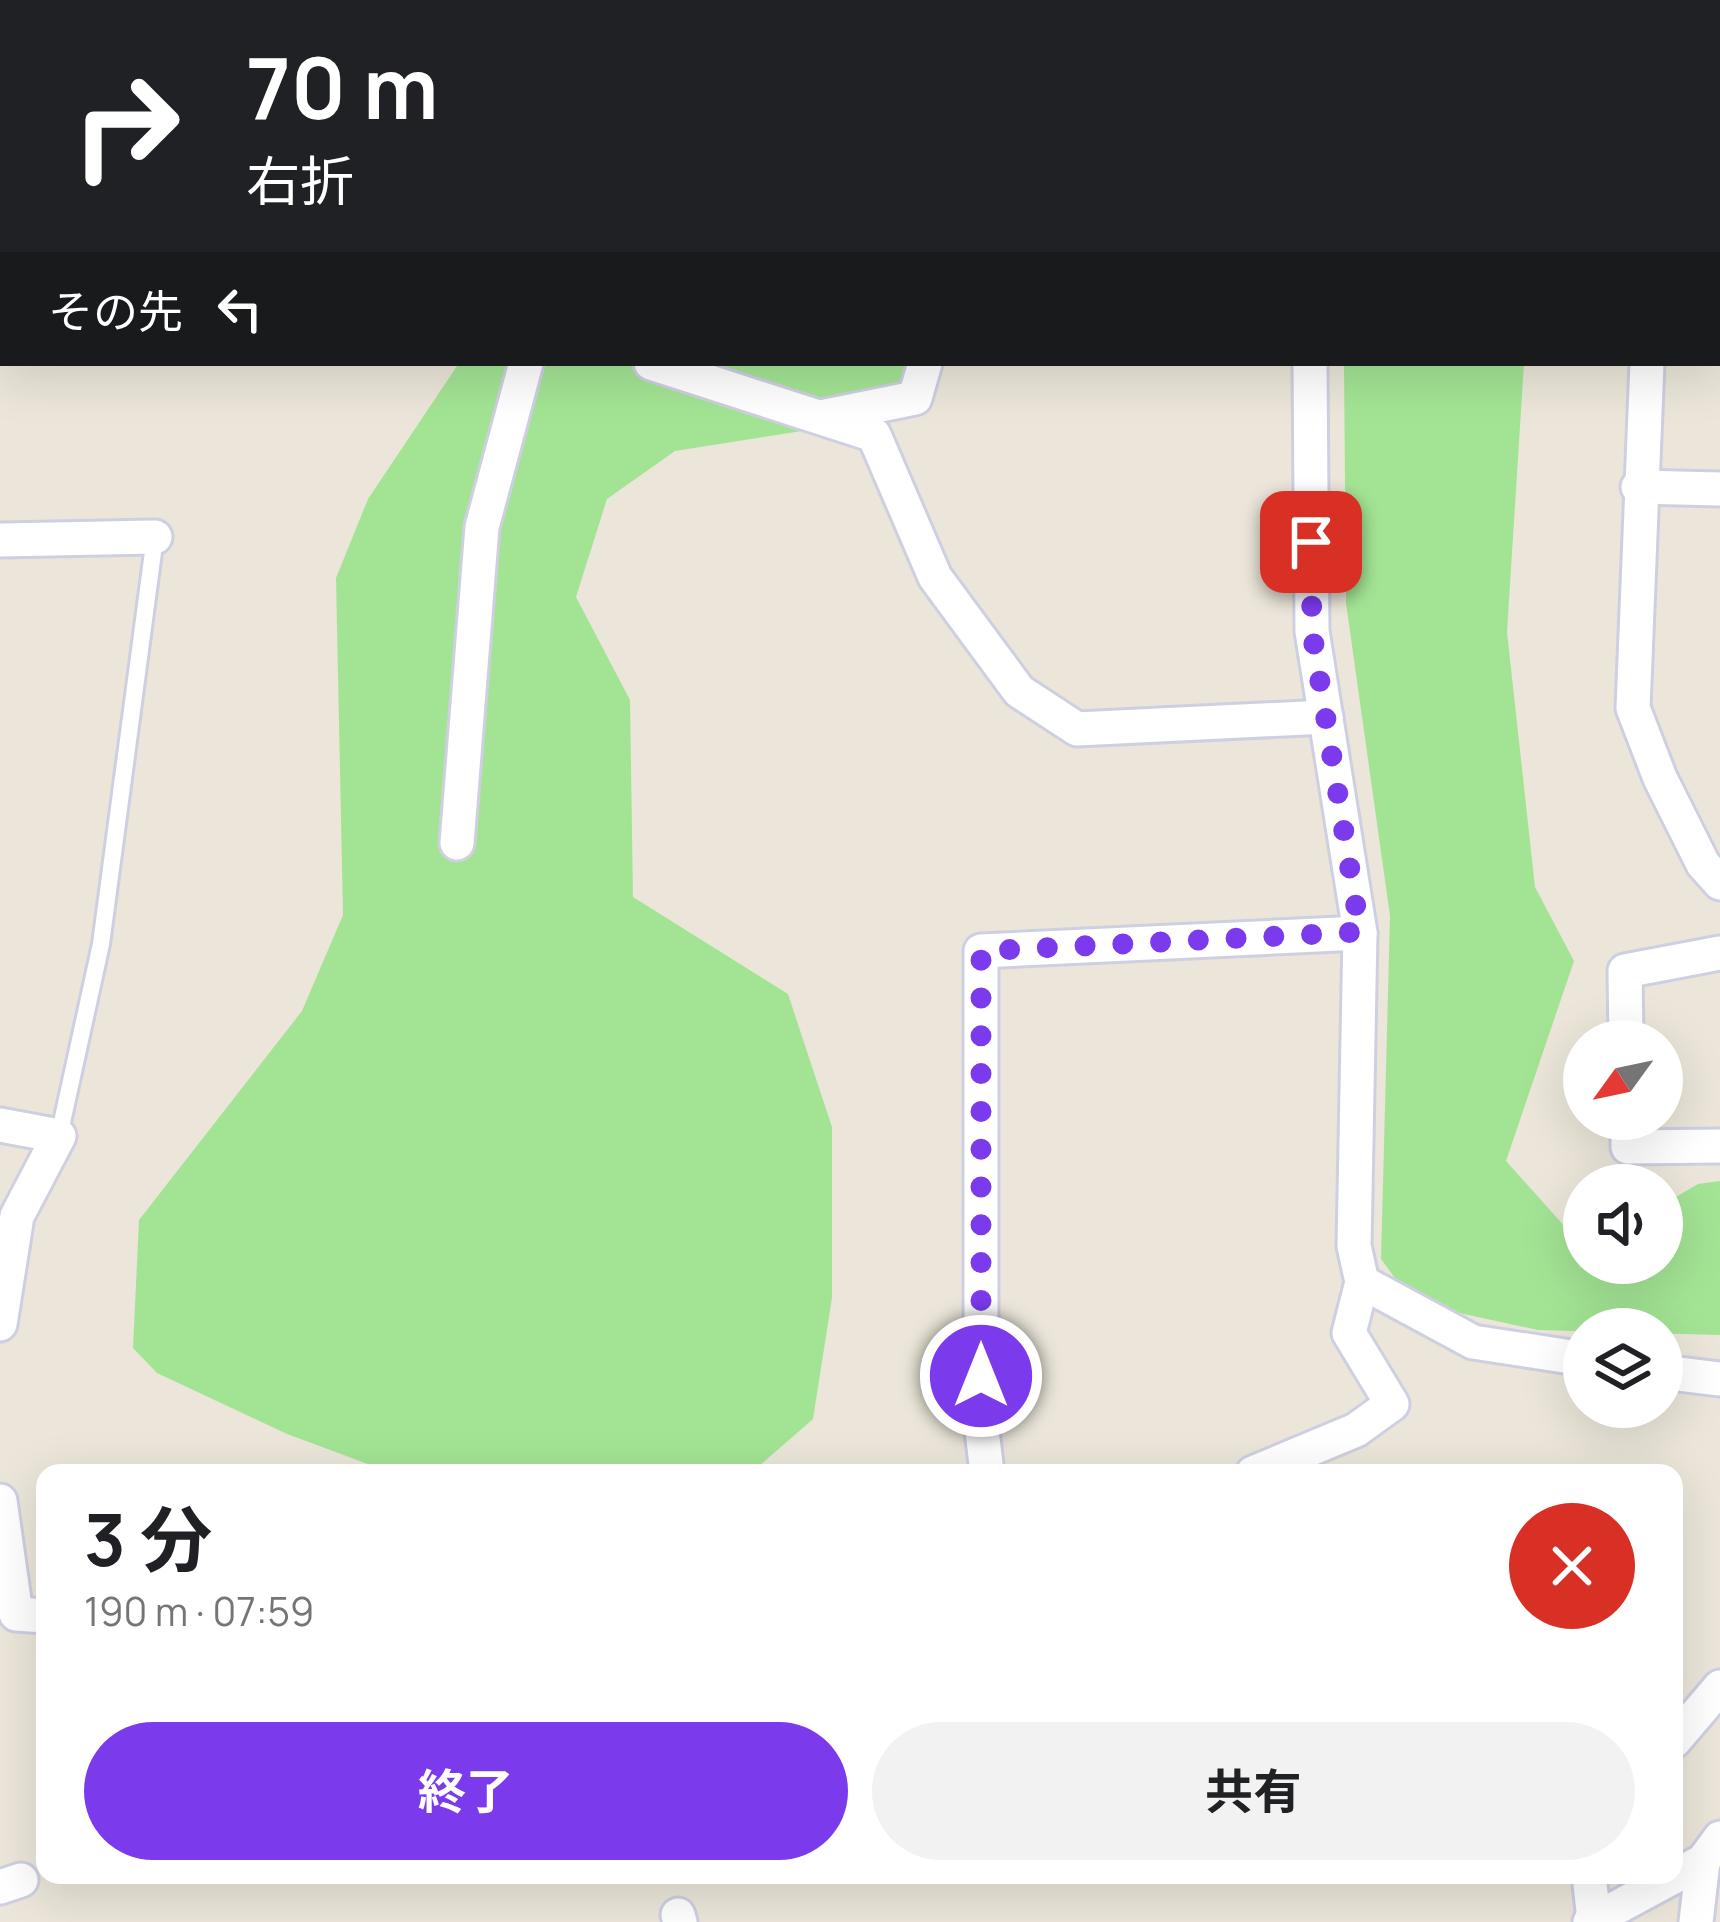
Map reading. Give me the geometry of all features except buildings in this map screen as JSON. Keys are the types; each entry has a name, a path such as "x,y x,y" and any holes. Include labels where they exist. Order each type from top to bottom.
{"street":[{"path":"457,843 482,527 525,366"},
{"path":"660,366 874,434 935,577 1019,691 1077,729 1326,718"},
{"path":"820,418 915,398 924,366"},
{"path":"1275,1464 1356,1430 1393,1403 1349,1333 1362,1282 1354,1246 1360,932 1312,632 1310,366"},
{"path":"1647,366 1650,382 1639,487 1634,707 1660,778 1703,864 1720,883"},
{"path":"1639,487 1720,490"},
{"path":"0,540 155,537"},
{"path":"986,1464 981,1423 981,951 1360,932"},
{"path":"1626,1020 1625,971 1720,953"},
{"path":"0,1125 59,1136 17,1216 0,1324"},
{"path":"1628,1140 1628,1147 1720,1146"},
{"path":"1362,1282 1473,1342 1563,1356"},
{"path":"1683,1374 1720,1378"},
{"path":"0,1502 16,1614 36,1615"},
{"path":"1683,1730 1720,1687"},
{"path":"1683,1866 1712,1849"},
{"path":"1696,1922 1712,1849"},
{"path":"1590,1884 1592,1921 1654,1884"}],"lane":[{"path":"59,1136 101,944 155,537"}],"green space":[{"path":"457,366 928,366 878,419 675,451 607,499 576,597 630,700 633,897 788,994 832,1127 832,1298 813,1419 761,1464 368,1464 287,1434 157,1373 133,1348 139,1220 302,1011 343,915 336,578 368,499"},
{"path":"1344,366 1524,366 1507,632 1535,887 1574,961 1506,1161 1563,1225 1563,1284 1683,1284 1683,1193 1698,1184 1720,1181 1720,1335 1683,1334 1683,1308 1563,1308 1563,1331 1538,1330 1413,1303 1381,1259 1390,916 1346,603"}],"route":[{"path":"981,1376 981,951 1360,932 1312,632 1311,542"}]}
